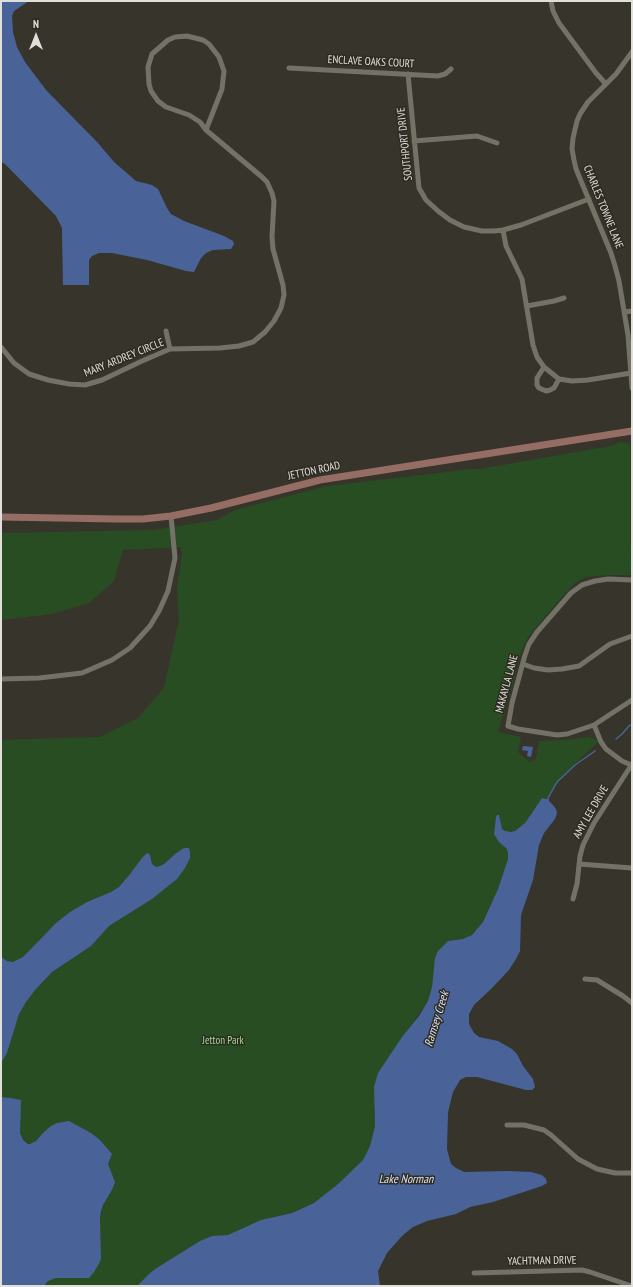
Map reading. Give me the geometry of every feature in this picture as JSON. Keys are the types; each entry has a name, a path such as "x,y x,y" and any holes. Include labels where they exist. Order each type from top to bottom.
{"street":[{"path":"552,1 553,11 556,17 596,73 606,84"},
{"name":"MARY ARDREY CIRCLE","path":"1,347 14,363 29,374 48,380 78,385 94,383 170,349 232,347 253,342 260,338 270,327 280,308 284,296 281,277 273,249 272,237 274,201 270,186 254,170 206,130 200,122 189,115 161,104 154,97 151,91 148,67 152,54 168,40 187,36 203,40 215,50 222,63 224,71 222,89 206,130"},
{"name":"CHARLES TOWNE LANE","path":"632,52 616,74 588,102 580,114 572,138 574,160 611,253 619,281 630,357 632,388"},
{"name":"ENCLAVE OAKS COURT","path":"289,68 438,76 445,74 451,69"},
{"name":"SOUTHPORT DRIVE","path":"408,74 419,188 430,205 450,220 464,227 482,231 503,230 521,225 589,199"},
{"path":"414,141 477,136 497,143"},
{"path":"503,230 506,246 522,279 536,357 544,367 559,379 577,382 631,373"},
{"path":"527,306 564,298"},
{"path":"624,312 632,311"},
{"path":"166,331 170,349"},
{"path":"544,367 536,381 539,388 546,391 550,390 554,388 559,379"},
{"name":"JETTON ROAD","path":"1,517 143,519 171,516 211,508 320,480 632,431"},
{"path":"1,679 39,678 82,673 112,660 130,648 150,626 165,600 171,582 175,558 171,516"},
{"name":"MAKAYLA LANE","path":"632,580 608,579 582,585 571,593 537,632 529,644 512,704 508,726 518,730 557,735 567,734 594,725 632,700"},
{"path":"523,664 534,668 548,670 562,670 579,666 610,644 632,636"},
{"path":"594,725 601,742 606,749 622,761 631,764"},
{"name":"AMY LEE DRIVE","path":"573,899 577,884 581,850 631,764"},
{"path":"579,864 632,868"},
{"path":"585,979 597,980 632,1003"},
{"path":"507,1125 524,1125 544,1130 578,1159 597,1169 615,1173 632,1173"},
{"name":"YACHTMAN DRIVE","path":"474,1273 582,1270 632,1286"}],"green space":[{"name":"Jetton Park","path":"620,442 628,443 630,447 630,537 632,575 586,577 575,583 560,599 528,637 518,660 515,676 498,732 521,737 518,752 530,762 536,759 539,741 589,737 599,741 563,775 548,798 542,798 525,823 515,831 505,832 502,829 499,815 497,815 494,830 499,842 508,852 508,859 498,889 483,922 472,935 463,939 448,941 434,973 428,1001 394,1050 374,1107 375,1126 370,1146 363,1160 338,1184 314,1203 292,1213 275,1216 228,1235 212,1237 200,1241 155,1269 137,1286 44,1286 48,1281 56,1278 89,1278 101,1258 100,1219 103,1205 112,1190 114,1178 109,1170 108,1164 112,1154 100,1140 91,1133 67,1122 61,1122 43,1133 36,1141 30,1144 23,1140 20,1133 20,1117 11,1098 1,1097 1,1063 7,1053 19,1014 35,989 52,972 91,946 109,926 152,899 177,879 175,854 164,864 156,867 152,864 151,857 130,874 119,887 70,912 56,923 23,957 15,962 3,959 1,957 1,740 100,737 138,718 164,688 179,619 177,588 182,554 181,547 123,550 114,581 89,603 52,614 1,620 1,533 154,530 217,520 235,510 327,486 480,469 611,446"}],"water":[{"path":"1,1 29,1 14,11 12,16 13,32 17,47 25,62 46,90 98,143 114,162 136,181 152,185 158,189 171,214 184,221 224,236 233,241 234,244 231,249 213,250 206,253 201,258 194,272 112,253 99,253 92,256 89,260 89,285 63,285 62,228 56,216 5,164 1,162"},
{"path":"523,746 533,747 531,757 527,756 528,751 522,750"},
{"name":"Lake Norman","path":"542,798 547,799 553,805 557,813 555,819 544,833 539,845 533,880 521,915 520,951 509,970 474,1005 469,1014 469,1024 474,1033 479,1037 498,1041 512,1049 517,1054 523,1066 533,1079 535,1087 532,1090 526,1090 477,1077 466,1077 460,1080 453,1092 448,1112 447,1149 451,1164 464,1172 531,1172 542,1175 546,1179 547,1183 493,1202 470,1207 456,1214 427,1221 413,1227 403,1235 387,1253 378,1271 380,1286 137,1286 155,1269 200,1241 212,1236 228,1235 261,1220 292,1213 314,1203 338,1184 363,1160 370,1146 375,1126 374,1087 378,1073 428,1001 432,987 435,958 438,951 448,941 463,939 472,935 483,922 498,889 508,859 508,852 494,834 496,817 499,815 502,829 511,832 515,831 525,823"},
{"path":"184,848 189,848 190,858 177,879 152,899 109,926 91,946 52,972 35,990 19,1014 7,1053 1,1063 1,957 7,961 13,962 23,957 56,923 70,912 119,887 146,854 148,853 150,855 152,864 156,867 164,864"},
{"path":"1,1097 21,1100 20,1133 23,1140 28,1144 36,1141 51,1126 57,1123 69,1121 91,1133 100,1140 112,1154 108,1164 115,1182 101,1211 101,1258 94,1272 89,1278 56,1278 48,1281 44,1286 1,1286"}],"waterway":[{"name":"Ramsey Creek","path":"616,739 632,724"},
{"name":"Ramsey Creek","path":"548,802 548,798 557,782 575,765 595,751"}]}
